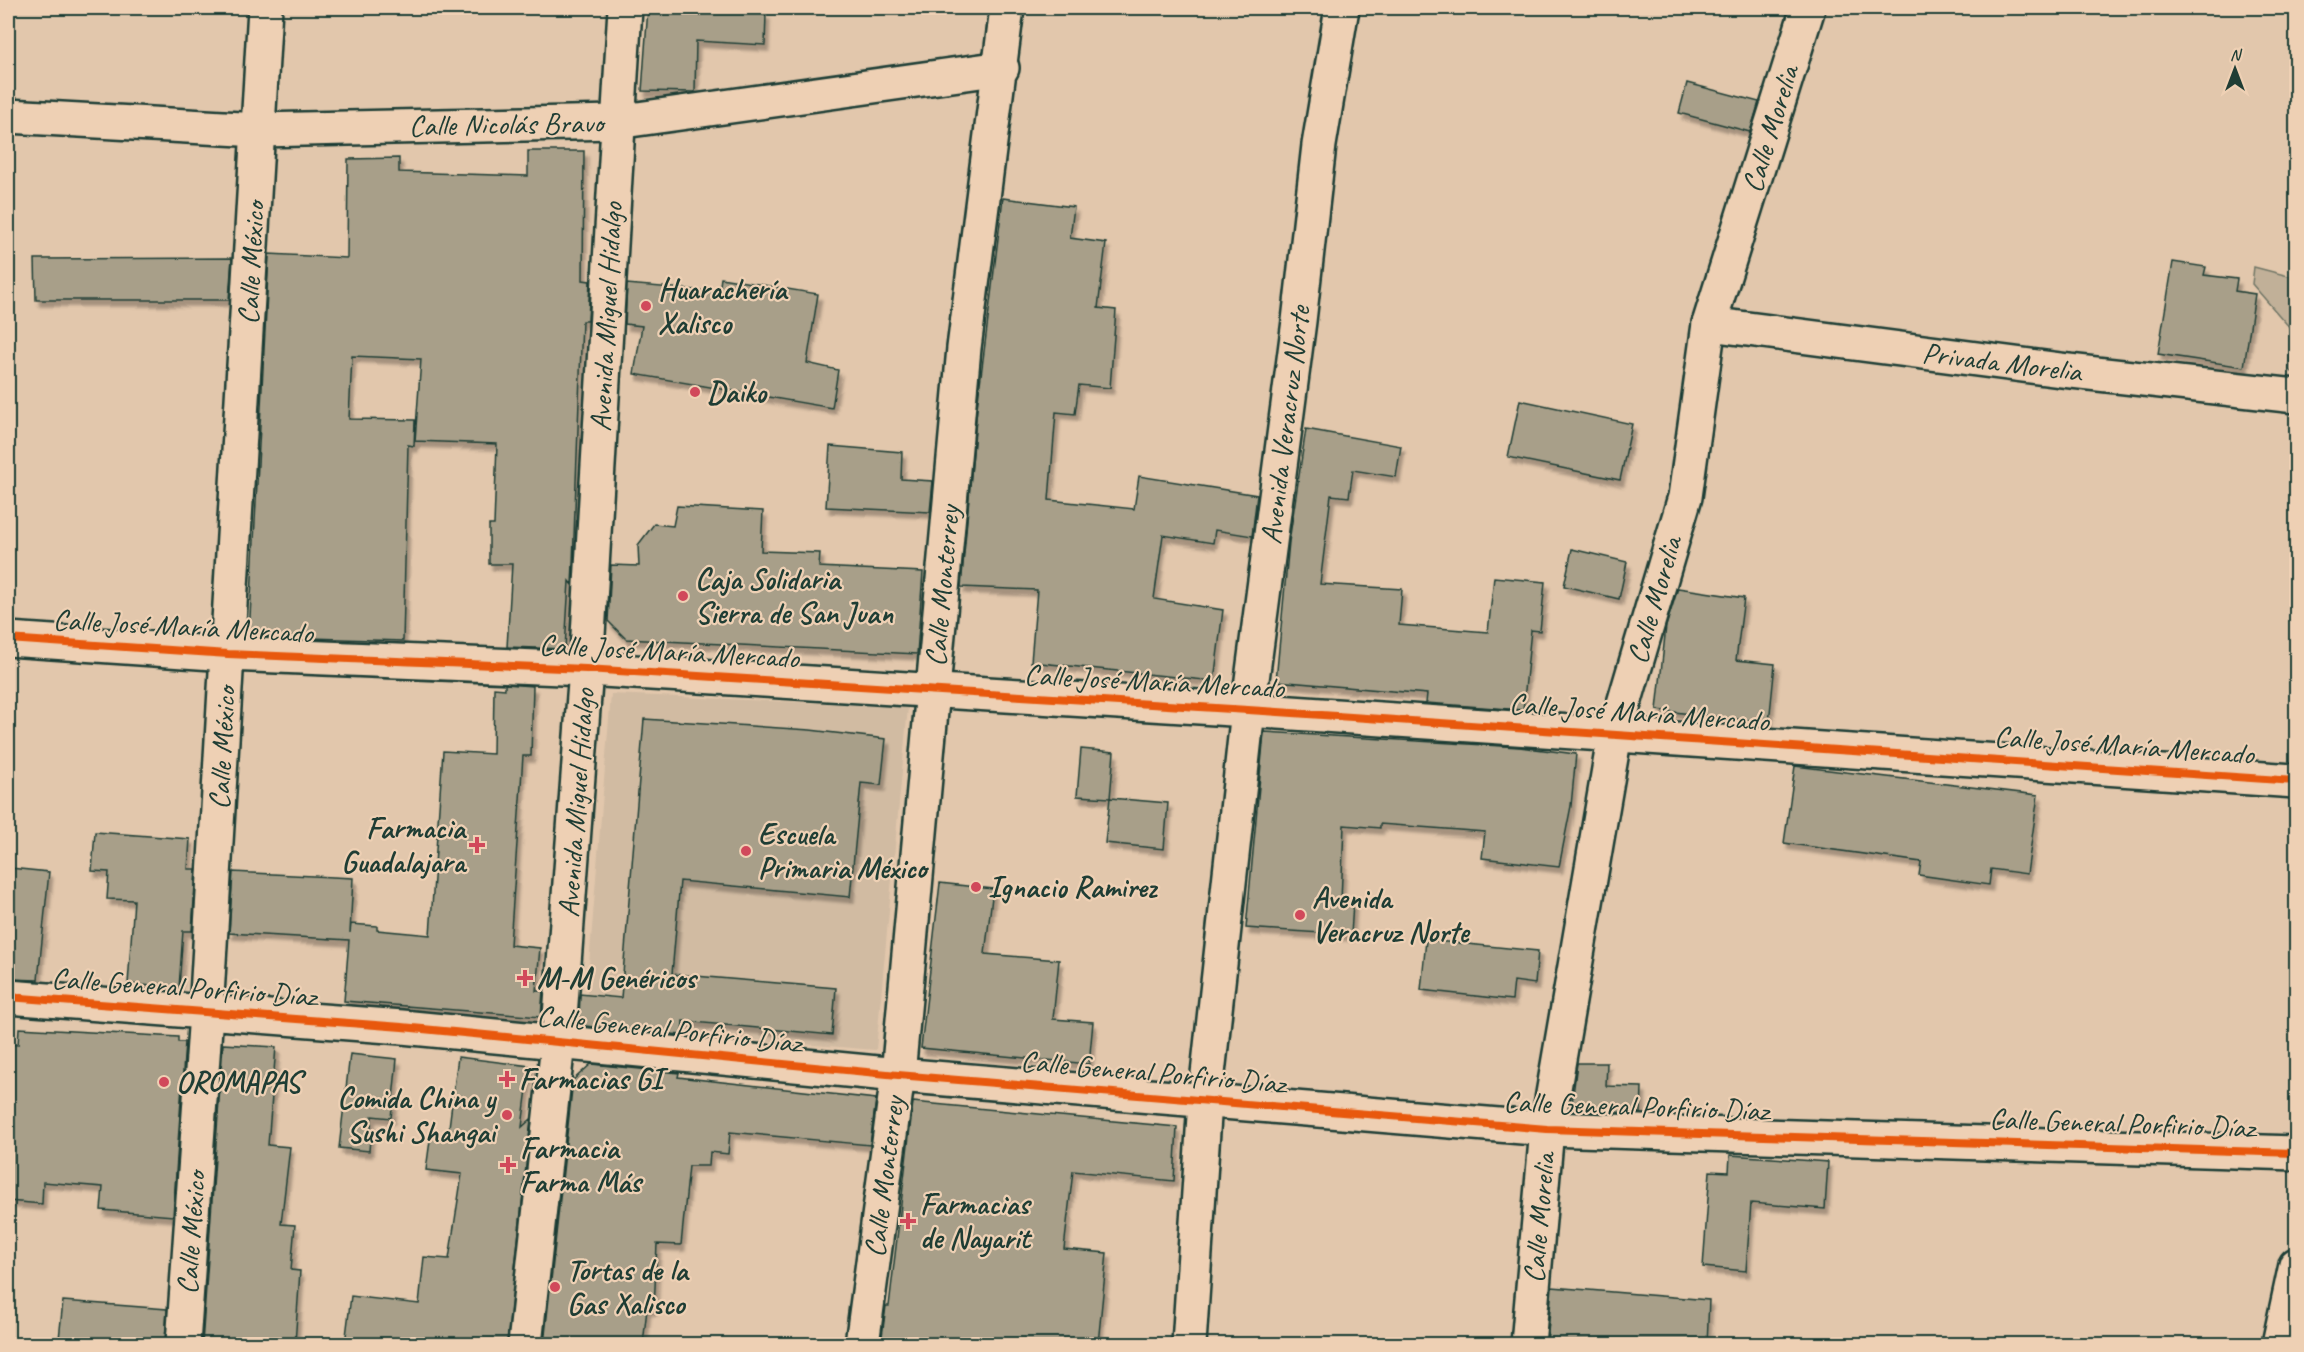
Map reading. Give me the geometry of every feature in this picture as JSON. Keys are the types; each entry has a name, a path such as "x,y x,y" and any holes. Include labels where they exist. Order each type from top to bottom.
{"main road":[{"name":"Calle México","path":"183,1344 206,1013 265,8"},
{"name":"Avenida Miguel Hidalgo","path":"525,1344 558,1043 586,669 616,122 625,8"},
{"name":"Calle Monterrey","path":"862,1344 898,1075 964,348 1002,68 1007,8"},
{"name":"Avenida Veracruz Norte","path":"1189,1344 1205,1101 1248,710 1299,321 1319,145 1342,8"},
{"name":"Calle Morelia","path":"1528,1344 1547,1129 1615,734 1684,497 1709,324 1808,8"},
{"name":"Calle Nicolás Bravo","path":"8,116 259,130 616,122 1002,68"},
{"name":"Privada Morelia","path":"1709,324 2061,370 2296,396"},
{"name":"Calle José María Mercado","path":"8,639 228,654 586,669 1248,710 2296,782"},
{"name":"Calle General Porfirio Díaz","path":"8,997 402,1027 898,1075 1547,1129 2296,1153"},
{"path":"2279,1344 2296,1265"}],"shaded area":[{"path":"2254,267 2296,278 2296,373 2289,371 2291,329 2252,284"},
{"name":"Escuela Primaria México","path":"611,694 908,707 876,1050 584,1026"}],"building":[{"path":"648,8 710,8 710,12 766,14 765,45 696,41 695,92 642,91"},
{"path":"1687,83 1759,102 1750,132 1679,113"},
{"path":"528,151 584,151 583,280 590,281 588,321 582,321 572,585 569,581 565,649 507,647 512,564 489,564 489,525 494,525 497,444 415,441 421,359 352,356 349,419 415,420 414,446 408,445 403,641 249,636 269,254 347,258 348,159 399,158 399,172 528,176"},
{"path":"1003,198 1074,207 1070,238 1106,243 1098,308 1116,310 1110,388 1079,385 1075,414 1056,412 1049,500 1134,509 1139,476 1257,495 1252,536 1215,530 1213,543 1163,535 1154,599 1223,610 1214,681 1031,662 1037,590 961,587 977,408"},
{"path":"232,258 229,300 36,300 35,259"},
{"path":"2173,262 2206,267 2204,275 2237,279 2235,291 2255,294 2244,367 2158,354"},
{"path":"721,278 818,294 807,363 838,370 832,408 634,374 642,326 625,324 627,284 719,292"},
{"path":"1520,400 1632,424 1620,480 1508,457"},
{"path":"1306,429 1401,446 1396,477 1353,470 1349,497 1331,495 1320,584 1402,589 1399,625 1488,632 1494,577 1545,582 1540,631 1531,630 1523,710 1426,703 1427,694 1276,681 1289,542"},
{"path":"830,446 902,452 901,479 933,481 930,512 826,507"},
{"path":"677,506 763,511 761,551 820,553 819,567 923,572 917,654 626,639 608,621 611,565 639,566 638,545 654,524 673,526"},
{"path":"1572,549 1627,562 1619,599 1564,586"},
{"path":"1678,588 1744,598 1736,660 1775,664 1769,723 1657,710 1666,626"},
{"path":"505,684 533,686 531,756 523,756 510,945 540,948 536,991 543,991 541,1017 344,1001 349,940 229,933 233,872 353,878 350,933 351,924 377,926 377,930 430,935 443,751 493,754 494,688 505,689"},
{"path":"644,719 810,730 886,739 881,785 861,783 850,897 680,881 672,974 836,988 832,1035 683,1021 682,1035 584,1026 585,1020 579,1020 580,994 621,998"},
{"path":"1264,732 1519,747 1576,754 1571,806 1559,867 1482,858 1485,832 1380,824 1380,828 1344,825 1341,902 1353,903 1351,935 1246,928"},
{"path":"1081,749 1114,752 1110,798 1077,796"},
{"path":"1795,766 2038,795 2027,874 1991,869 1989,885 1919,875 1921,862 1784,843"},
{"path":"1110,798 1168,803 1164,849 1105,843"},
{"path":"95,832 190,839 188,869 196,869 192,931 183,931 179,988 128,984 134,900 107,899 109,872 92,871"},
{"path":"10,868 49,872 38,980 8,979"},
{"path":"940,883 993,889 985,954 1059,960 1053,1019 1093,1022 1089,1064 921,1048"},
{"path":"1426,940 1538,951 1535,984 1514,981 1512,1000 1421,990"},
{"path":"19,1028 178,1037 178,1042 185,1042 173,1216 101,1210 103,1187 43,1182 42,1204 8,1201 8,1044 18,1045"},
{"path":"223,1044 276,1047 268,1145 290,1147 281,1224 295,1225 291,1270 300,1271 295,1344 202,1344"},
{"path":"350,1054 397,1059 391,1118 372,1116 369,1151 339,1148"},
{"path":"458,1057 530,1066 522,1127 531,1119 507,1344 345,1344 351,1296 419,1304 424,1257 449,1259 462,1174 426,1170 431,1133 448,1135"},
{"path":"1577,1063 1607,1063 1606,1086 1642,1087 1641,1113 1571,1111"},
{"path":"591,1064 679,1073 678,1077 876,1099 870,1145 730,1132 728,1154 710,1152 709,1166 689,1166 681,1245 657,1244 654,1309 647,1309 643,1344 544,1344 573,1080"},
{"path":"913,1102 1177,1127 1174,1181 1073,1171 1064,1249 1107,1253 1098,1344 881,1344 886,1306 889,1306"},
{"path":"1730,1155 1828,1162 1825,1209 1751,1203 1746,1271 1703,1267 1710,1171 1729,1172"},
{"path":"1552,1287 1709,1300 1707,1344 1547,1344"},
{"path":"63,1301 167,1309 165,1344 83,1344 83,1340 59,1339"}],"cycle path":[{"path":"8,639 228,654 586,669 1248,710 2296,781"},
{"path":"8,997 402,1027 898,1075 1547,1129 2296,1153"}],"place":[{"name":"Huarachería Xalisco","path":"646,306"},
{"name":"Daiko","path":"695,392"},
{"name":"Caja Solidaria Sierra de San Juan","path":"683,596"},
{"name":"Farmacia Guadalajara","path":"477,845"},
{"name":"Escuela Primaria México","path":"746,851"},
{"name":"Ignacio Ramirez","path":"976,887"},
{"name":"Avenida Veracruz Norte","path":"1300,915"},
{"name":"M-M Genéricos","path":"525,978"},
{"name":"Farmacias GI","path":"507,1079"},
{"name":"OROMAPAS","path":"164,1082"},
{"name":"Comida China y Sushi Shangai","path":"507,1115"},
{"name":"Farmacia Farma Más","path":"508,1165"},
{"name":"Farmacias de Nayarit","path":"908,1221"},
{"name":"Tortas de la Gas Xalisco","path":"555,1287"}]}
